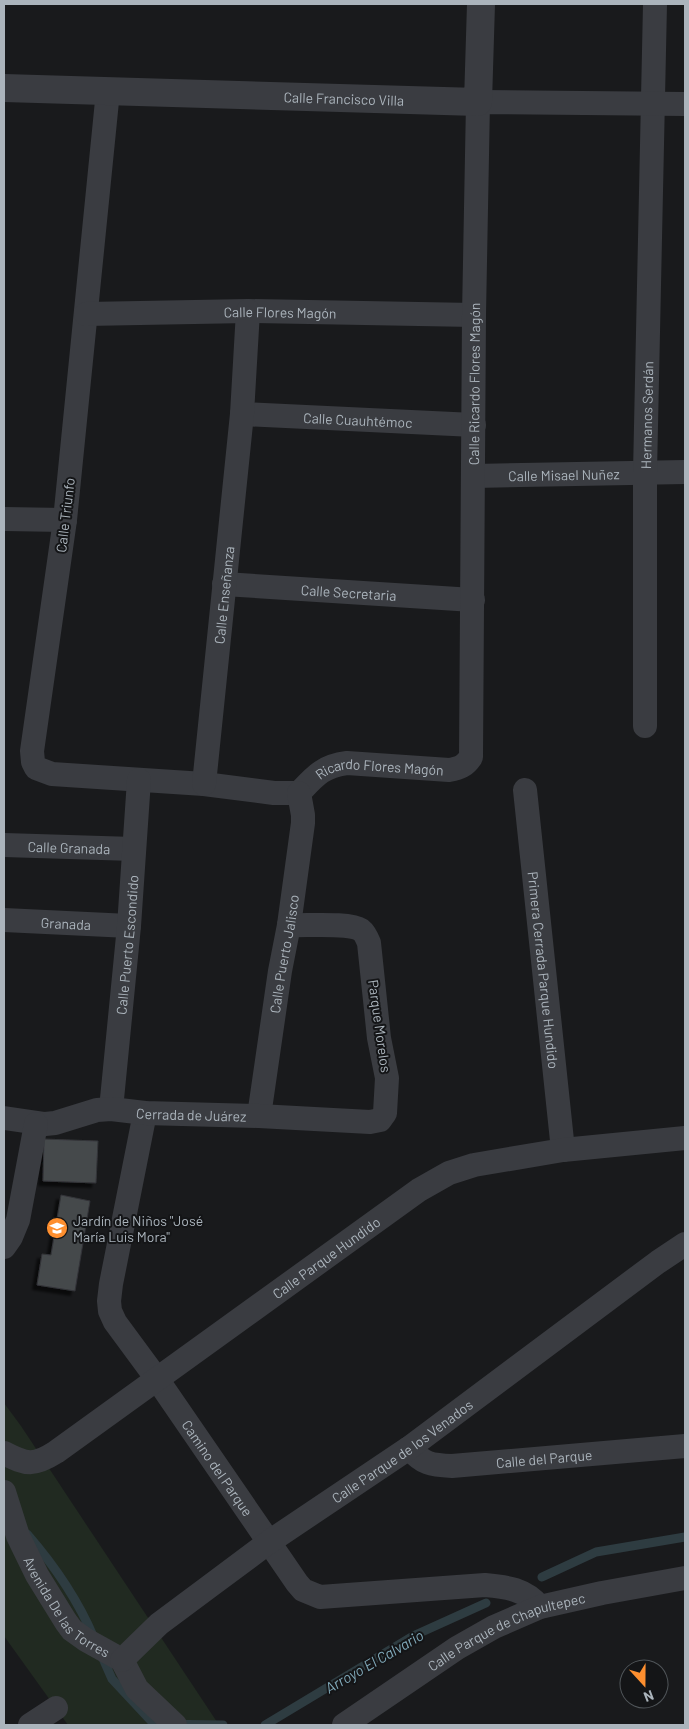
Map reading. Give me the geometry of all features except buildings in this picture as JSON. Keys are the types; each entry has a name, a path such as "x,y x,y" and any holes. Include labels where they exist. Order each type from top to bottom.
{"street":[{"name":"Calle Ricardo Flores Magón","path":"467,764 471,757 472,748 474,315 481,4"},
{"name":"Hermanos Serdán","path":"645,726 645,473 655,4"},
{"name":"Calle Francisco Villa","path":"4,88 478,102 685,104"},
{"name":"Calle Triunfo","path":"108,91 65,520 32,750 33,762 36,768 52,774 204,784"},
{"name":"Calle Flores Magón","path":"86,314 248,311 474,315"},
{"name":"Calle Enseñanza","path":"204,784 242,414 248,311"},
{"name":"Calle Cuauhtémoc","path":"242,414 474,425"},
{"name":"Calle Misael Nuñez","path":"474,476 685,472"},
{"path":"4,519 65,520"},
{"name":"Calle Secretaria","path":"224,584 473,600"},
{"name":"Ricardo Flores Magón","path":"299,793 316,774 338,764 348,763 450,770 467,764"},
{"name":"Calle Puerto Escondido","path":"110,1110 129,926 139,780"},
{"path":"204,784 274,793 299,793"},
{"name":"Primera Cerrada Parque Hundido","path":"525,790 563,1150"},
{"name":"Calle Puerto Jalisco","path":"260,1116 303,823 299,793"},
{"name":"Calle Granada","path":"4,845 134,850"},
{"name":"Granada","path":"4,920 129,926"},
{"name":"Parque Morelos","path":"289,925 349,926 363,932 369,943 379,1038 387,1078 385,1113 380,1120"},
{"name":"Cerrada de Juárez","path":"4,1118 36,1124 54,1123 96,1110 110,1110 370,1122 380,1120"},
{"name":"Camino del Parque","path":"145,1113 109,1301 110,1311 115,1322 157,1379 296,1583 304,1590 320,1597 485,1585 505,1587 519,1591 529,1596 540,1607"},
{"path":"4,1247 15,1230 18,1220 36,1124"},
{"name":"Calle Parque Hundido","path":"4,1454 27,1463 35,1463 45,1459 436,1179 461,1168 563,1150 685,1138"},
{"name":"Calle Parque de los Venados","path":"122,1660 159,1624 269,1542 409,1448 658,1262 685,1244"},
{"name":"Calle del Parque","path":"409,1448 419,1459 433,1465 452,1466 685,1446"},
{"name":"Avenida De las Torres","path":"4,1492 18,1536 37,1574 66,1622 72,1630 86,1640 122,1660 137,1689 175,1725"},
{"name":"Calle Parque de Chapultepec","path":"344,1725 457,1648 494,1627 540,1607 602,1593 685,1578"},
{"path":"30,1725 56,1708"}],"shaded area":[{"path":"4,1403 219,1725 68,1725 4,1636"}],"waterway":[{"name":"Arroyo El Calvario","path":"27,1534 65,1583 81,1610 94,1638"},
{"name":"Arroyo El Calvario","path":"542,1577 596,1552 685,1537"},
{"name":"Arroyo El Calvario","path":"265,1725 413,1636 486,1603"},
{"name":"Arroyo El Calvario","path":"101,1654 112,1679 154,1724 223,1725"}],"place":[{"name":"Jardín de Niños \"José María Luis Mora\"","path":"57,1228"}]}
